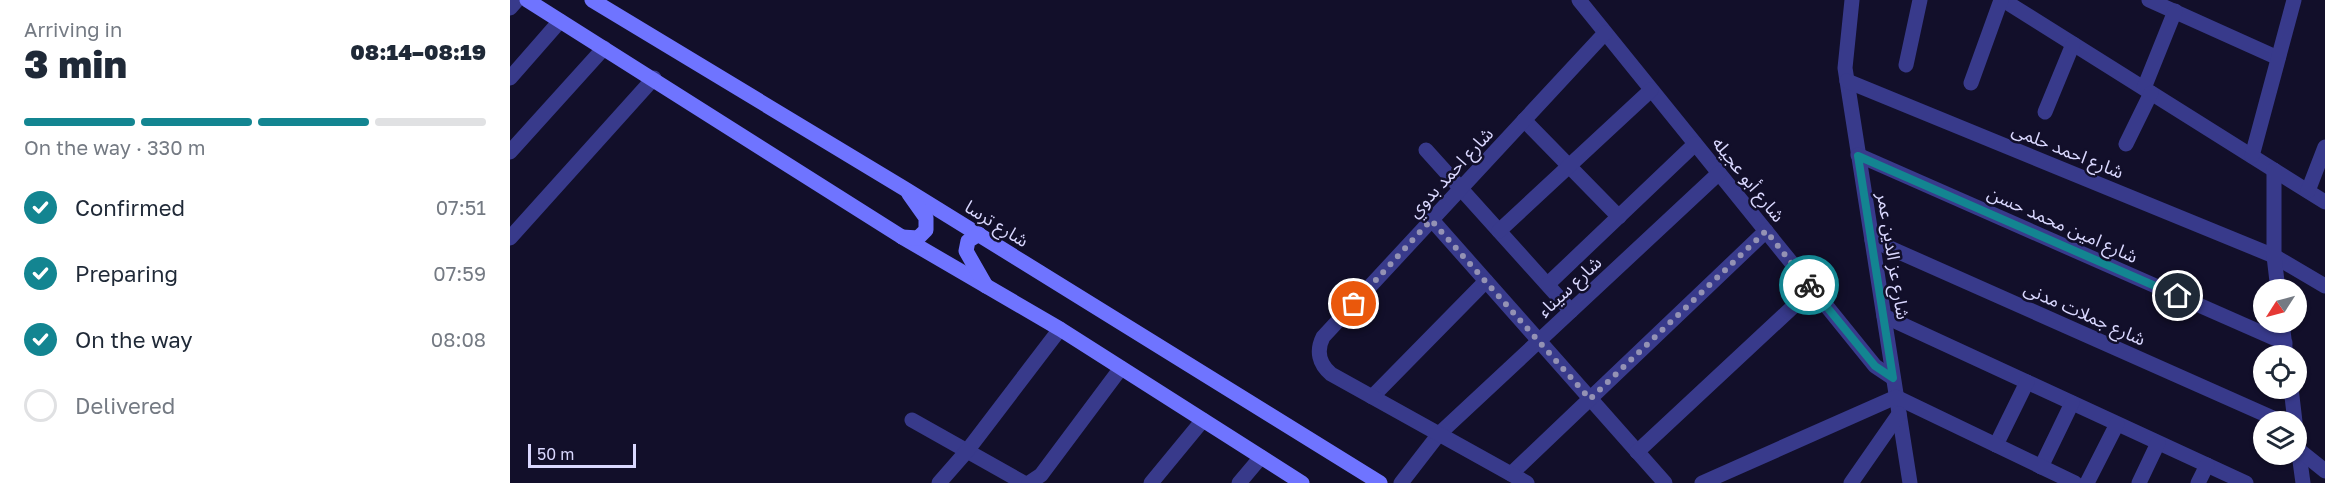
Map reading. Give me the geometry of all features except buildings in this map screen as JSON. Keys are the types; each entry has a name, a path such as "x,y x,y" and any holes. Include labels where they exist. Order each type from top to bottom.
{"main road":[{"path":"527,0 654,78 902,237 1060,329 1302,483"},
{"name":"شارع ترسا","path":"591,0 979,234 1380,483"},
{"path":"902,237 918,238 923,235 927,224 905,189"},
{"path":"979,234 969,241 966,250 986,287"}],"street":[{"path":"510,8 517,0"},
{"name":"شارع أبو عجيله","path":"1579,0 1875,366 1893,378"},
{"name":"شارع عز الدين عمر","path":"1852,0 1845,54 1847,81 1910,483"},
{"path":"1906,65 1920,0"},
{"path":"2150,0 2278,58"},
{"path":"2252,156 2294,0"},
{"path":"1971,83 2006,1 2325,202"},
{"path":"2126,144 2175,11"},
{"path":"510,78 560,21"},
{"name":"شارع احمد بدوي","path":"1372,397 1326,370 1319,354 1323,337 1605,33"},
{"path":"2046,112 2073,44"},
{"path":"510,152 604,48"},
{"path":"510,238 654,78"},
{"name":"شارع احمد حلمى","path":"1847,81 2274,256 2325,286"},
{"path":"1499,231 1651,90"},
{"path":"1524,120 1619,217"},
{"path":"1548,285 1695,144"},
{"path":"2308,191 2325,147"},
{"path":"1426,150 1571,311"},
{"name":"شارع امين محمد حسن","path":"1858,156 2276,345"},
{"path":"2274,170 2274,256 2277,279"},
{"name":"شارع سيناء","path":"1401,483 1439,434 1719,173"},
{"path":"1431,220 1665,483"},
{"path":"1511,474 1766,231"},
{"name":"شارع جملات مدنى","path":"1872,240 2257,411"},
{"path":"1486,281 1372,397 1527,483"},
{"path":"1637,452 1812,289"},
{"path":"1884,316 2246,483"},
{"path":"939,483 967,451 1060,329"},
{"path":"912,420 1027,483 1041,475 1121,368"},
{"path":"1996,445 2027,382"},
{"path":"1702,483 1896,397 1996,445 2046,474 2075,483"},
{"path":"2046,474 2072,403"},
{"path":"1851,483 1899,414"},
{"path":"1151,483 1203,420"},
{"path":"2087,483 2117,424"},
{"path":"2139,483 2158,442"},
{"path":"2307,456 2325,471"},
{"path":"1239,483 1261,457"},
{"path":"2198,483 2207,465"},
{"path":"2301,465 2303,483"}],"way so far":[{"path":"1354,304 1431,220 1590,399 1766,231 1809,285"}],"route":[{"path":"1809,285 1875,366 1893,378 1858,156 2178,296"}]}
